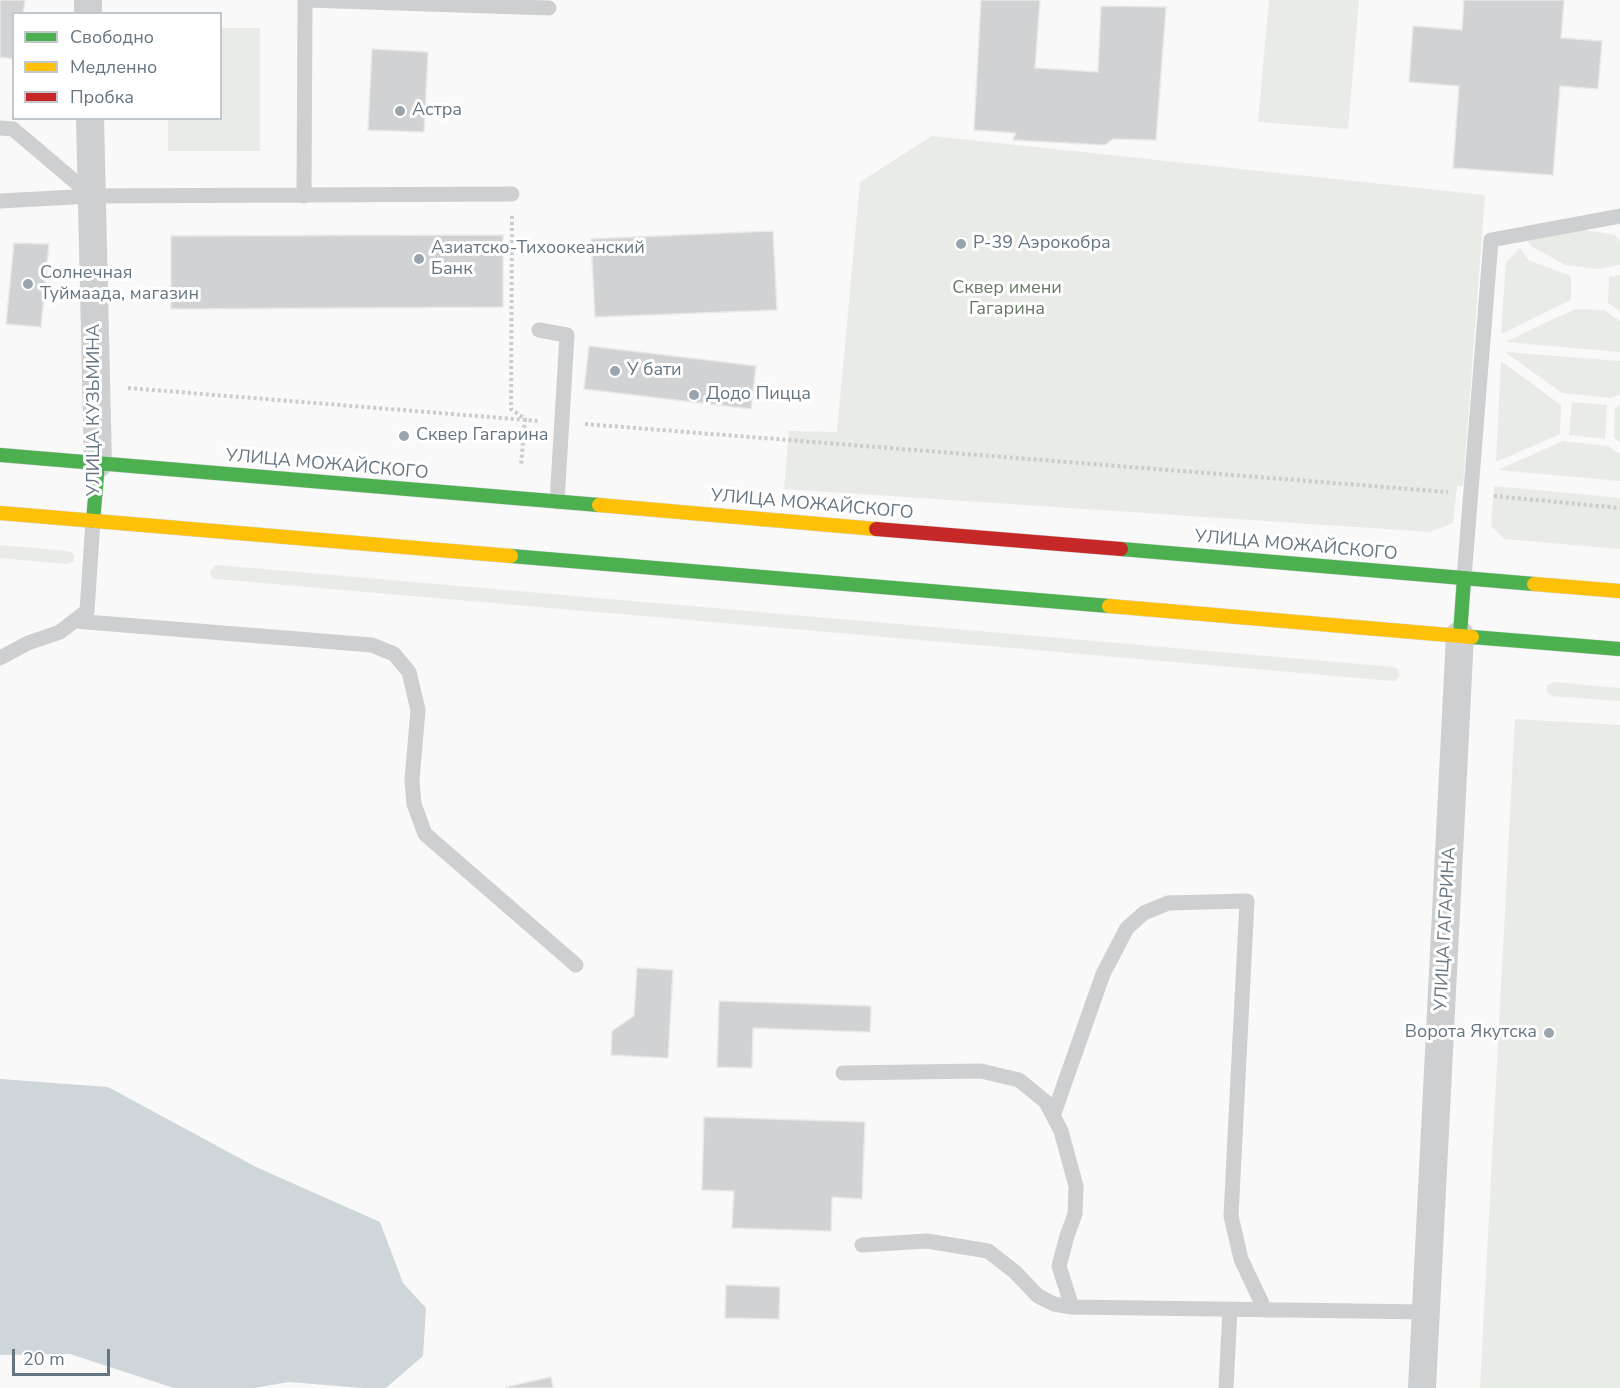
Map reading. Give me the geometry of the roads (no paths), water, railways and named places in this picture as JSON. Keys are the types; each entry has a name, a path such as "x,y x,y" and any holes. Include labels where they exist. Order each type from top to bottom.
{"main road":[{"name":"УЛИЦА МОЖАЙСКОГО","path":"0,455 1620,591"},
{"name":"УЛИЦА КУЗЬМИНА","path":"93,521 98,464"},
{"path":"0,513 1620,649"},
{"name":"УЛИЦА ГАГАРИНА","path":"1461,635 1464,578"}],"street":[{"name":"УЛИЦА КУЗЬМИНА","path":"90,120 98,464"},
{"name":"УЛИЦА ГАГАРИНА","path":"1422,1388 1461,635"}],"lane":[{"path":"304,196 306,0 549,8"},
{"path":"0,129 13,129 92,196"},
{"path":"0,201 92,196 512,194"},
{"path":"1464,578 1491,240 1620,216"},
{"path":"539,330 567,335 557,502"},
{"path":"0,658 28,643 60,632 87,611 93,521"},
{"path":"74,621 372,645 394,654 409,672 418,710 412,780 414,804 425,834 576,965"},
{"path":"1053,1116 1103,974 1127,928 1144,913 1168,903 1247,901 1231,1216 1241,1259 1265,1310"},
{"path":"843,1073 981,1071 1019,1080 1046,1102 1061,1131 1076,1186 1076,1214 1059,1266 1072,1307"},
{"path":"862,1245 927,1241 988,1251 1015,1272 1038,1296 1054,1304 1072,1307 1426,1312"},
{"path":"1226,1388 1230,1310"}],"place":[{"name":"Астра","path":"400,111"},
{"name":"P-39 Аэрокобра","path":"961,244"},
{"name":"Азиатско-Тихоокеанский Банк","path":"419,259"},
{"name":"Солнечная Туймаада, магазин","path":"28,284"},
{"name":"У бати","path":"615,371"},
{"name":"Додо Пицца","path":"694,395"},
{"name":"Сквер Гагарина","path":"404,436"},
{"name":"Ворота Якутска","path":"1549,1033"}],"park label":[{"name":"Сквер имени Гагарина","path":"1007,299"}]}
